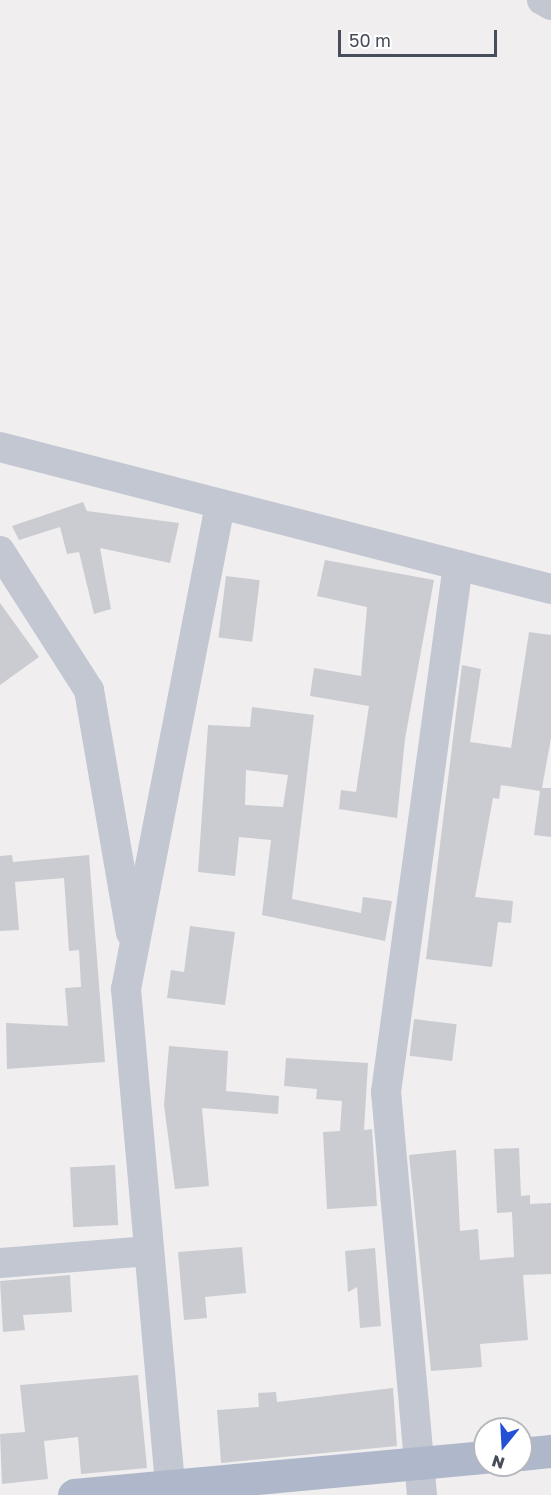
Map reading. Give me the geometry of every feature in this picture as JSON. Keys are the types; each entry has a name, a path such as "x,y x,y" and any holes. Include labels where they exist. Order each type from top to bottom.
{"main road":[{"path":"533,1453 551,1451"},
{"path":"74,1495 171,1490 473,1458"}],"street":[{"path":"542,0 551,6"},
{"path":"0,447 551,589"},
{"path":"171,1490 126,989 220,504"},
{"path":"0,551 89,690 134,949"},
{"path":"422,1495 386,1092 458,565"},
{"path":"0,1263 149,1251"}],"building":[{"path":"83,502 87,511 179,523 170,563 100,548 111,609 94,614 79,552 67,554 60,527 19,540 12,526"},
{"path":"325,560 434,580 405,739 397,818 339,809 341,790 356,792 369,706 310,696 314,668 361,676 367,607 317,596"},
{"path":"226,576 260,580 252,642 218,638"},
{"path":"0,603 39,657 0,685"},
{"path":"529,632 551,635 551,738 542,788 551,788 551,837 534,835 540,791 501,785 499,799 493,798 475,897 513,901 511,923 498,922 492,967 426,959 462,665 481,669 470,742 511,748"},
{"path":"252,707 314,715 292,899 361,913 363,897 392,901 385,941 262,915 271,840 239,837 235,876 198,872 208,725 250,727","holes":["246,770 288,775 283,807 245,805"]},
{"path":"12,855 13,862 89,855 105,1062 7,1069 6,1023 68,1026 65,988 81,987 79,950 69,951 64,878 15,882 19,930 0,931 0,856"},
{"path":"190,926 235,932 225,1005 167,998 171,970 184,972"},
{"path":"414,1019 457,1024 452,1061 409,1056"},
{"path":"169,1046 228,1051 226,1091 279,1096 278,1114 202,1108 209,1186 175,1189 164,1105"},
{"path":"286,1058 368,1063 364,1130 372,1129 377,1206 327,1209 323,1132 340,1131 342,1101 316,1099 317,1089 284,1086"},
{"path":"519,1148 521,1196 530,1195 530,1204 551,1203 551,1274 523,1275 528,1340 480,1344 482,1367 431,1371 409,1155 456,1150 460,1231 478,1229 480,1260 514,1257 512,1212 497,1213 494,1149"},
{"path":"115,1165 118,1225 73,1227 70,1167"},
{"path":"242,1247 246,1293 205,1297 207,1318 184,1320 178,1252"},
{"path":"375,1248 381,1326 360,1328 357,1287 348,1292 345,1251"},
{"path":"70,1275 72,1312 23,1315 25,1330 3,1332 0,1281"},
{"path":"138,1375 147,1468 81,1474 78,1437 44,1441 48,1479 2,1484 0,1434 25,1432 20,1385"},
{"path":"393,1388 397,1446 221,1463 217,1410 259,1407 258,1393 276,1392 277,1402"}]}
